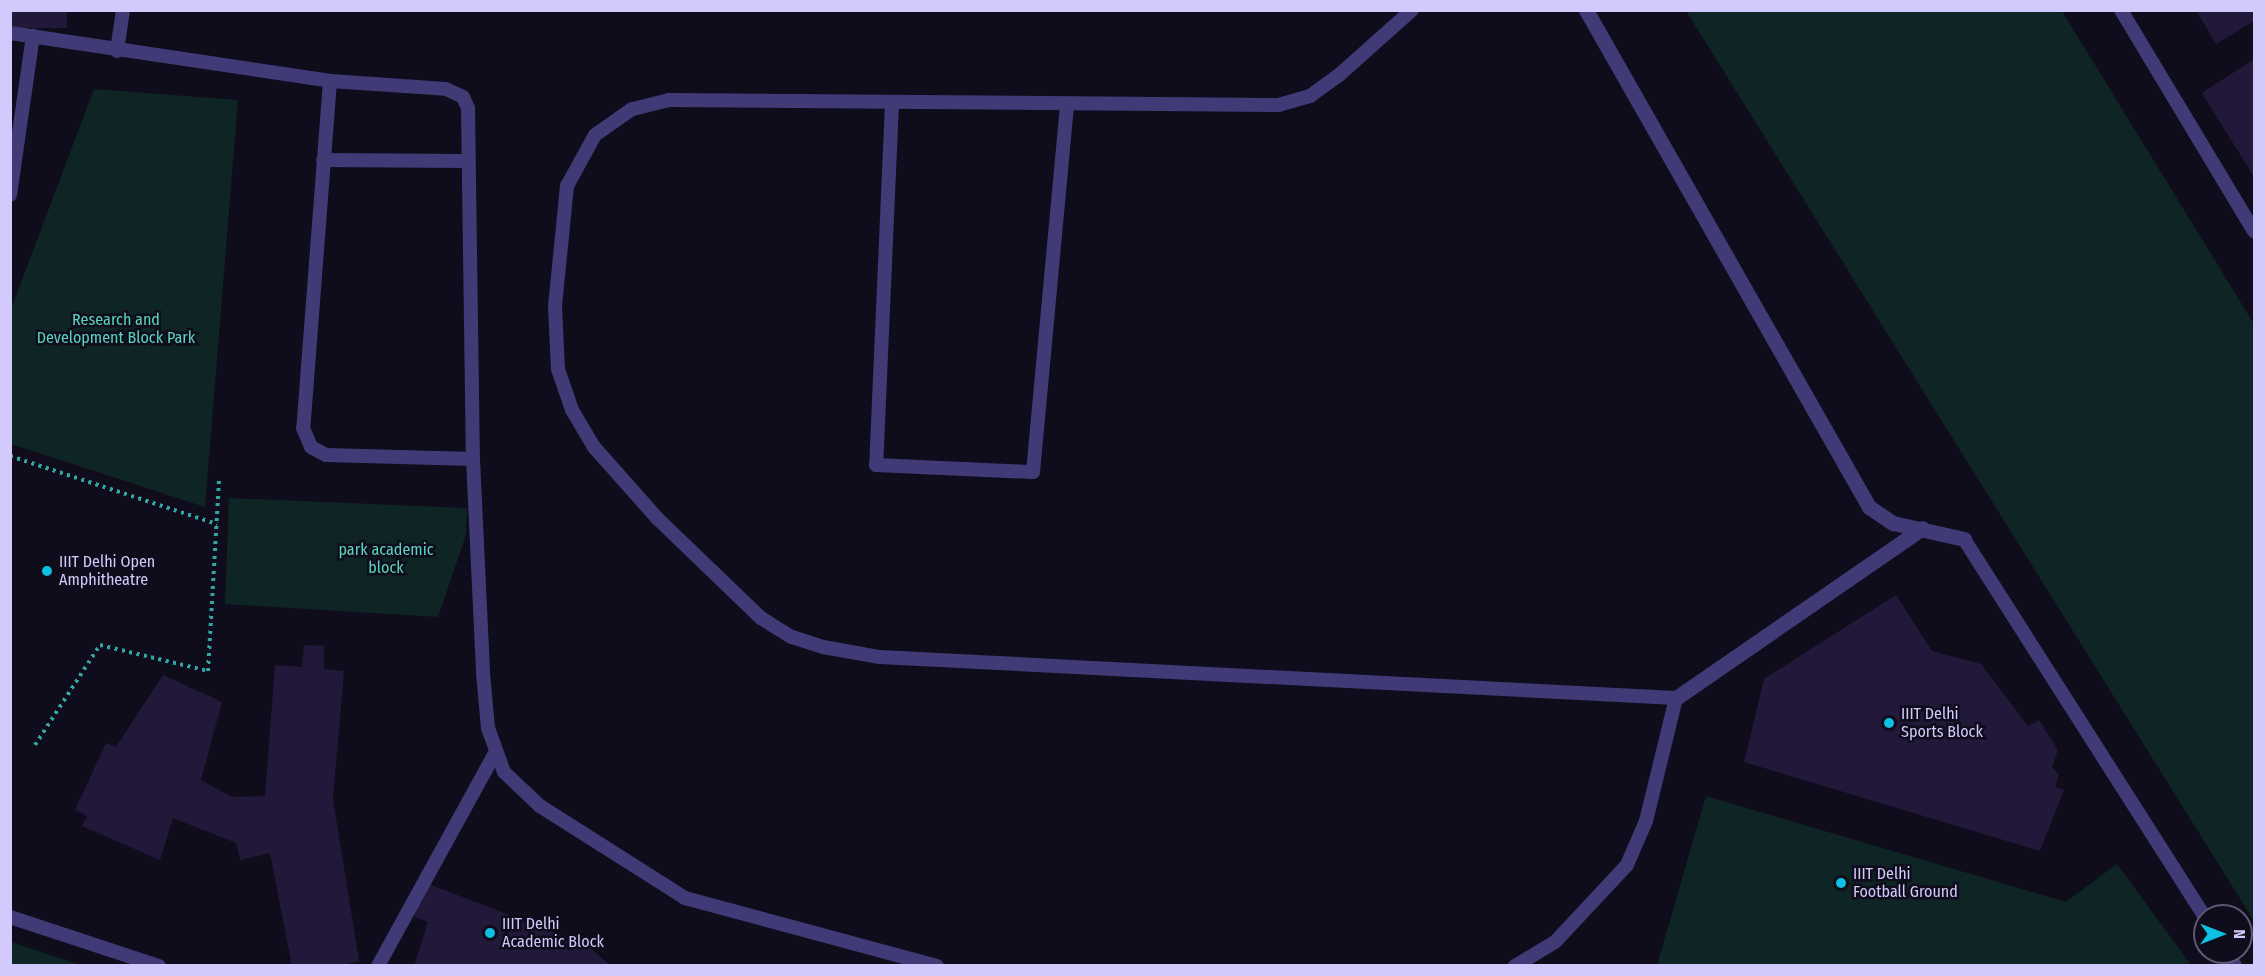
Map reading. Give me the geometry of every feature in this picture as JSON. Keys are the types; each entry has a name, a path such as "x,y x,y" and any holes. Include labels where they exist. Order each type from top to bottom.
{"street":[{"path":"1586,10 1860,494 1880,519 1964,539"},
{"path":"1676,698 1922,528"}],"lane":[{"path":"117,51 123,10"},
{"path":"1412,10 1330,82 1310,96 1279,105 1067,106 669,100 641,107 595,135 567,186 555,306 558,369 572,410 594,447 658,519 761,618 792,637 880,657 1676,698 1646,821 1627,866 1555,942 1515,966"},
{"path":"2121,10 2254,231"},
{"path":"10,33 117,51 330,81 454,92 468,108 473,459 485,706 495,753 504,772 540,806 685,898 936,966"},
{"path":"10,195 33,36"},
{"path":"330,81 303,404 303,428 311,447 346,457 473,459"},
{"path":"892,104 876,465 1033,472 1067,106"},
{"path":"323,160 467,161"},
{"path":"1964,539 2197,904"},
{"path":"378,966 495,753"},
{"path":"10,917 159,966"}],"path":[{"path":"10,456 217,524"},
{"path":"35,745 100,645 208,671 219,480"}],"green space":[{"path":"1686,11 2062,11 2254,324 2254,921 2253,904 2243,904"},
{"name":"Research and Development Block Park","path":"94,89 238,100 205,507 11,444 11,309"},
{"name":"park academic block","path":"229,498 467,508 466,535 438,617 225,604"},
{"name":"IIIT Delhi Football Ground","path":"1706,796 2066,902 2117,864 2191,965 1657,965"},
{"path":"11,942 80,965 11,965"}],"building":[{"path":"12,10 67,10 67,28 12,28"},
{"path":"2196,10 2254,10 2254,21 2216,44"},
{"path":"2254,59 2254,177 2202,93"},
{"name":"IIIT Delhi Sports Block","path":"1896,595 1932,651 1981,664 2028,726 2039,720 2058,750 2052,767 2059,775 2055,787 2064,790 2040,851 1744,762 1764,679"},
{"path":"304,645 324,646 324,669 344,671 333,799 359,961 340,966 292,966 270,853 240,860 236,843 173,818 160,860 82,826 87,816 75,810 106,743 116,747 163,675 222,702 201,780 232,797 265,796 275,665 302,667"},
{"name":"IIIT Delhi Academic Block","path":"426,883 587,945 611,966 414,966 428,922 414,916"}],"place":[{"name":"IIIT Delhi Open Amphitheatre","path":"47,571"},
{"name":"IIIT Delhi Sports Block","path":"1889,723"},
{"name":"IIIT Delhi Football Ground","path":"1841,883"},
{"name":"IIIT Delhi Academic Block","path":"490,933"}]}
